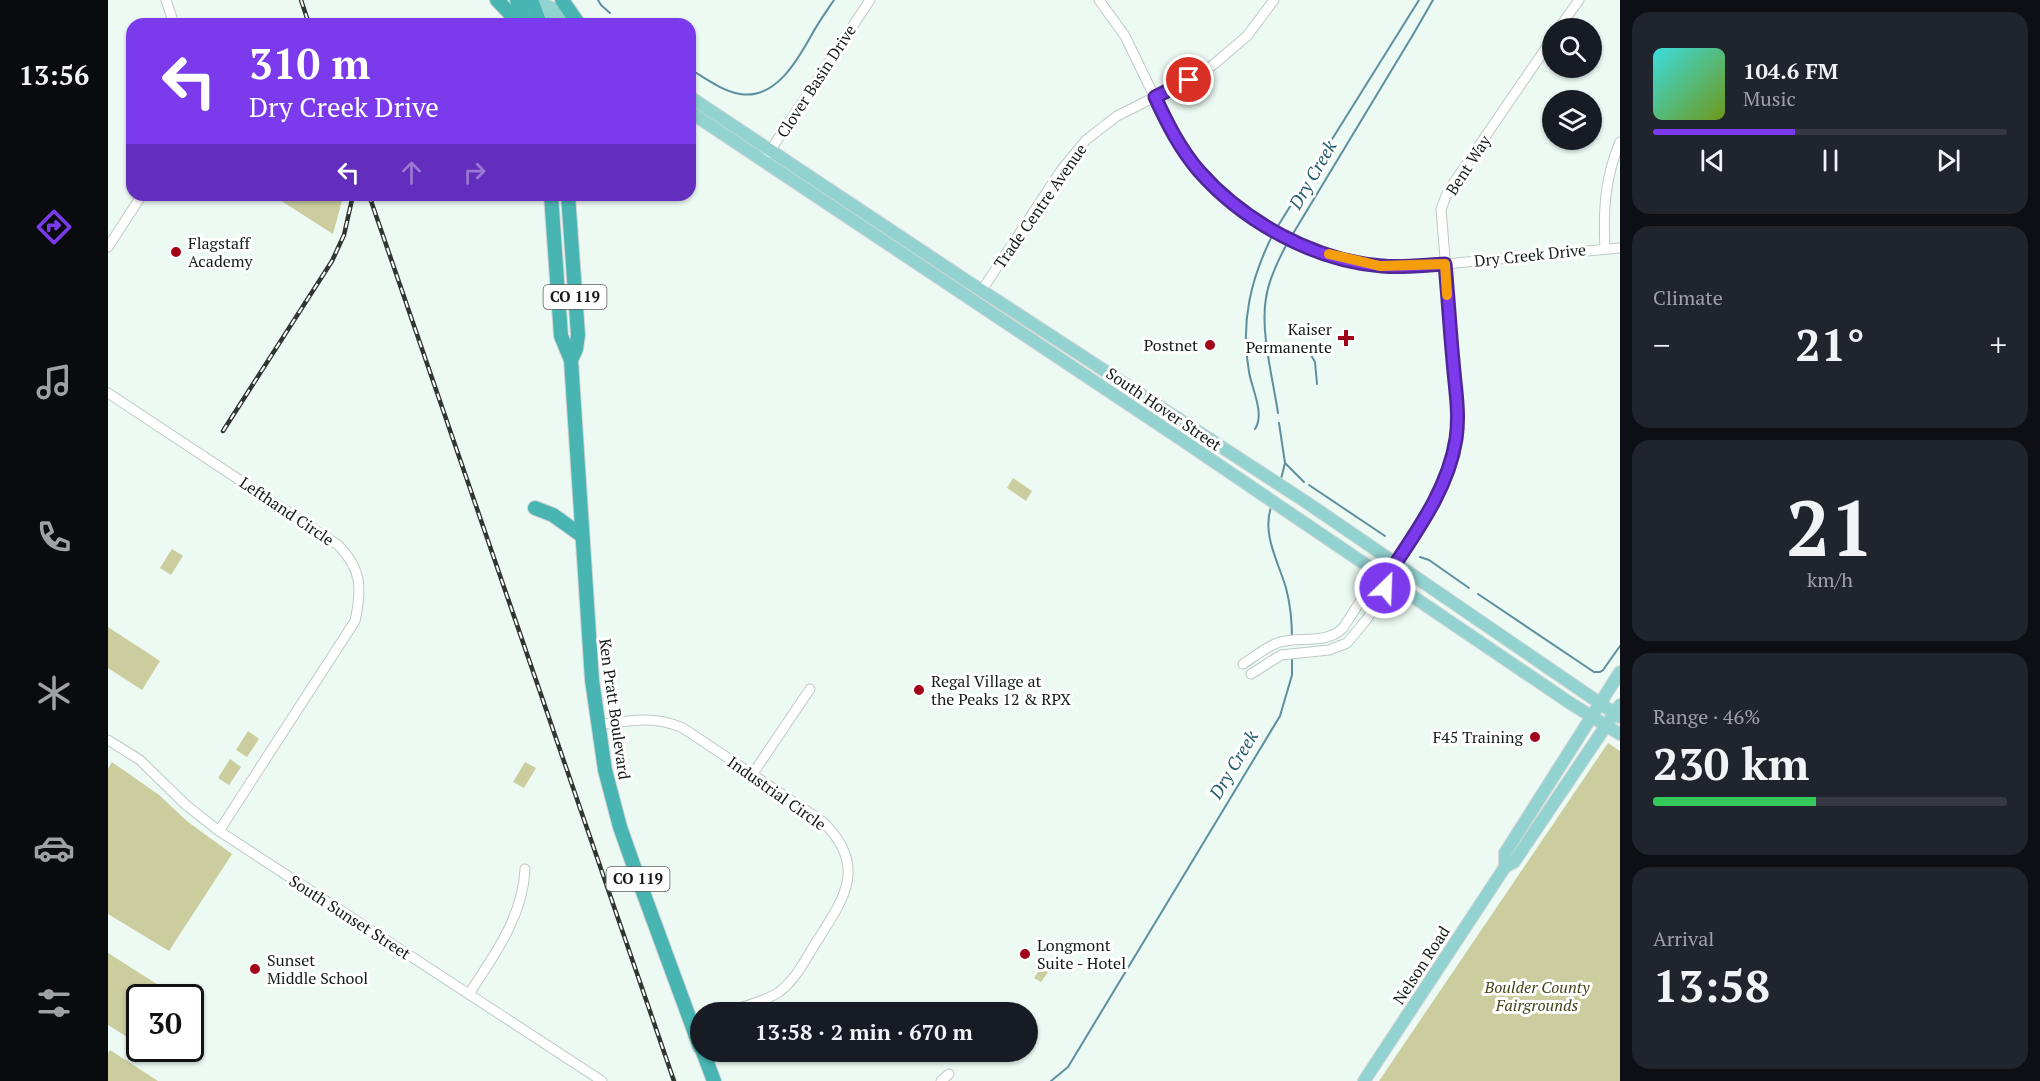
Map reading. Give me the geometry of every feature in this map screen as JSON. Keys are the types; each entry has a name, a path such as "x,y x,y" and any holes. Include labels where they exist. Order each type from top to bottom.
{"highway":[{"path":"497,0 514,18"},
{"path":"517,0 523,18"},
{"path":"532,0 538,18"},
{"path":"561,0 575,18"},
{"name":"Ken Pratt Boulevard","path":"551,201 561,336 571,360 581,535 597,725 620,827 690,1008"},
{"name":"Ken Pratt Boulevard","path":"568,201 578,335 576,349 571,360"},
{"path":"535,508 553,515 581,535"},
{"path":"706,1062 714,1081"}],"main road":[{"path":"532,0 571,18"},
{"path":"532,0 552,18"},
{"name":"South Hover Street","path":"696,101 1282,486 1599,704 1618,712"},
{"name":"South Hover Street","path":"696,116 1179,438 1591,717 1620,734"},
{"path":"974,302 981,290"},
{"name":"Nelson Road","path":"1505,867 1505,854 1620,672"},
{"name":"Nelson Road","path":"1364,1081 1505,867 1514,862 1606,726 1618,712"}],"street":[{"path":"166,0 172,18"},
{"name":"Clover Basin Drive","path":"763,161 870,0"},
{"name":"Dry Creek Drive","path":"1099,0 1125,36 1179,144 1199,171 1238,208 1295,242 1340,258 1370,265 1390,266 1445,264 1620,248"},
{"name":"Trade Centre Avenue","path":"981,290 1075,152 1092,135 1111,120 1198,75 1221,60 1247,36 1274,0"},
{"path":"1566,18 1579,0"},
{"name":"Bent Way","path":"1251,674 1281,655 1329,650 1347,643 1373,608 1385,588 1386,578 1434,499 1446,472 1456,440 1457,410 1441,210 1448,192 1542,54"},
{"path":"1605,248 1603,221 1606,188 1620,142"},
{"path":"108,247 138,201"},
{"name":"Lefthand Circle","path":"108,393 338,544 349,557 358,574 360,598 355,621 219,831"},
{"name":"Bent Way","path":"1243,664 1280,642 1326,638 1337,634 1374,580 1386,578"},
{"path":"752,774 810,689"},
{"name":"Industrial Circle","path":"597,725 651,719 683,728 822,821 833,832 844,853 848,876 842,902 799,971 788,984 767,999 758,1002"},
{"name":"South Sunset Street","path":"108,740 140,760 186,805 219,831 602,1081"},
{"path":"469,994 502,943 516,915 522,895 525,869"},
{"path":"940,1081 949,1074"}],"green space":[{"path":"281,201 342,201 333,234"},
{"path":"1013,478 1032,491 1026,501 1007,488"},
{"path":"172,549 183,556 171,575 160,568"},
{"path":"108,627 160,661 142,690 108,668"},
{"path":"248,731 259,739 247,757 236,750"},
{"name":"Boulder County Fairgrounds","path":"1608,743 1620,751 1620,1081 1379,1081"},
{"path":"230,759 241,767 229,785 218,778"},
{"path":"112,762 159,795 188,822 232,854 169,951 108,914 108,769"},
{"path":"525,762 536,768 524,788 513,782"},
{"path":"108,953 157,984 126,984 126,1036 108,1025"},
{"path":"1044,963 1051,968 1041,982 1034,978"},
{"path":"110,1050 158,1081 108,1081 108,1053"}],"waterway":[{"path":"598,0 610,13"},
{"path":"696,73 714,84 740,94 764,91 774,85 792,67 834,0"},
{"path":"1276,229 1419,0"},
{"name":"Dry Creek","path":"1291,237 1433,0"},
{"path":"1255,429 1259,416 1249,372 1247,318 1253,284 1273,234"},
{"name":"Dry Creek","path":"1278,413 1266,340 1265,311 1267,291 1277,262 1288,242"},
{"path":"1305,345 1315,362 1317,384"},
{"name":"Dry Creek","path":"1279,423 1285,463 1281,479"},
{"path":"1285,463 1304,482"},
{"path":"1309,485 1385,536"},
{"name":"Dry Creek","path":"1271,507 1268,528 1287,594 1292,638"},
{"path":"1420,557 1429,560 1469,588"},
{"path":"1478,594 1594,672 1603,670 1620,646"},
{"name":"Dry Creek","path":"1051,1081 1068,1067 1280,716 1292,675 1292,656"}],"railway":[{"path":"301,0 307,18"},
{"path":"223,431 332,261 344,235 352,201"},
{"path":"371,201 674,1081"}],"slow traffic":[{"path":"1329,254 1380,266 1445,264 1447,295"}],"place":[{"name":"Flagstaff Academy","path":"176,252"},
{"name":"Kaiser Permanente","path":"1346,338"},
{"name":"Postnet","path":"1210,345"},
{"name":"Regal Village at the Peaks 12 & RPX","path":"919,690"},
{"name":"F45 Training","path":"1535,737"},
{"name":"Longmont Suite - Hotel","path":"1025,954"},
{"name":"Sunset Middle School","path":"255,969"}],"route":[{"path":"1189,80 1155,97 1168,125 1187,156 1211,183 1241,210 1266,227 1295,242 1340,258 1380,266 1445,264 1458,418 1456,440 1446,472 1434,499 1386,578 1385,588"}]}
